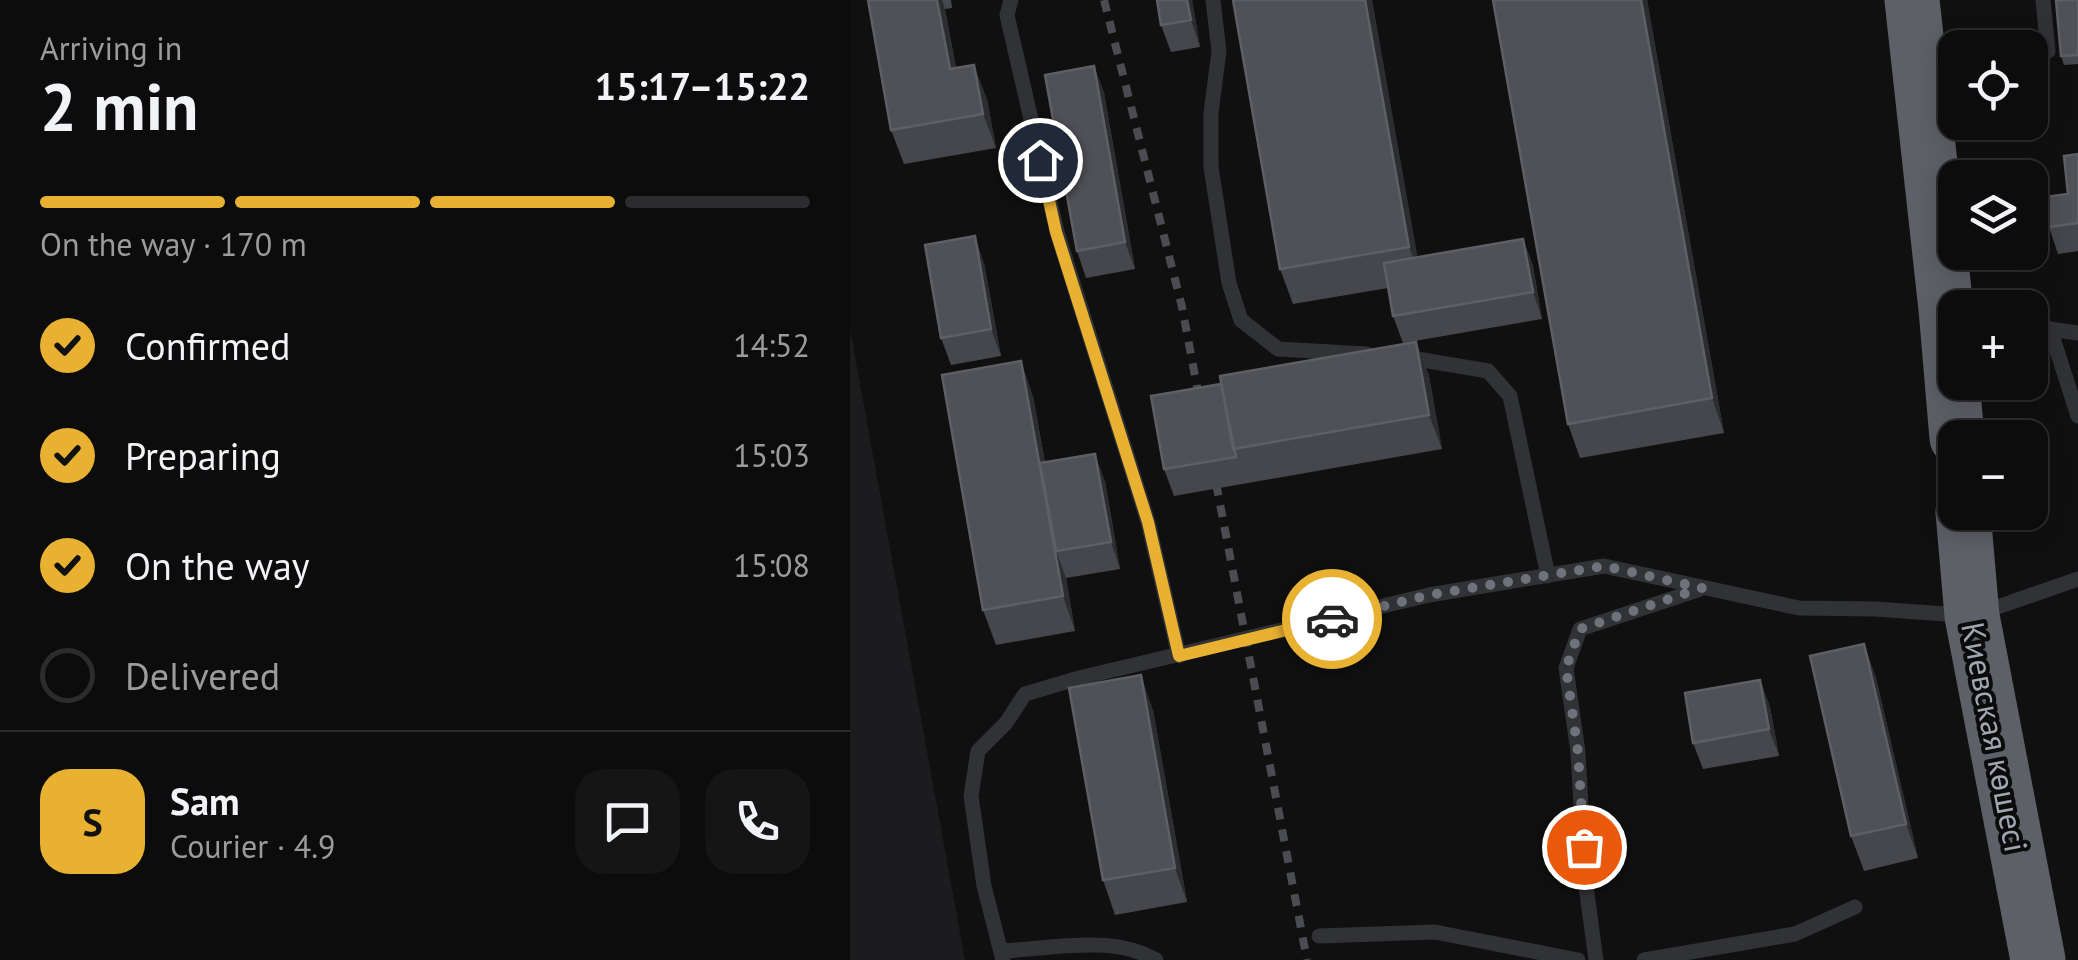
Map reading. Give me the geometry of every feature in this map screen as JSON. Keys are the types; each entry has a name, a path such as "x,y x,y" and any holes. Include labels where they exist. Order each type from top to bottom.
{"highway":[{"path":"1912,0 1931,106 1949,290"},
{"name":"Киевская көшесі","path":"1965,530 1972,616 2038,960"}],"lane":[{"path":"1011,0 1007,15 1056,232 1148,522 1179,656"},
{"path":"1213,0 1219,51 1212,113 1212,167 1229,283 1241,320 1278,350 1378,355"},
{"path":"2043,0 2046,30"},
{"path":"2078,334 2050,329 2078,416"},
{"path":"1398,356 1488,371 1510,396 1548,576"},
{"path":"1156,960 1137,948 1100,946 1002,956 984,886 971,796 978,751 1006,723 1025,694 1429,595 1604,566 1799,608 1972,616 2078,578"},
{"path":"1596,960 1585,879 1578,752 1566,668 1580,629 1702,588"},
{"path":"1644,960 1794,934 1855,907"},
{"path":"1319,936 1436,932 1494,952 1578,960"}],"shaded area":[{"path":"850,329 965,960 850,960"}],"building":[{"path":"868,0 937,0 950,69 974,65 983,114 891,130"},
{"path":"1157,0 1187,0 1191,20 1161,25"},
{"path":"1233,0 1365,0 1409,247 1280,269"},
{"path":"1493,0 1641,0 1712,398 1568,424"},
{"path":"2056,0 2078,0 2078,55 2061,56"},
{"path":"1094,66 1125,242 1077,251 1045,75"},
{"path":"2078,154 2078,223 2049,227 2048,197 2068,194 2064,156"},
{"path":"975,236 991,329 941,338 925,245"},
{"path":"1523,239 1533,292 1393,316 1384,263"},
{"path":"1416,342 1429,415 1233,449 1220,376"},
{"path":"1021,361 1063,596 983,610 942,375"},
{"path":"1221,384 1236,457 1164,469 1151,396"},
{"path":"1095,454 1111,542 1056,551 1040,463"},
{"path":"1864,644 1906,824 1851,836 1810,656"},
{"path":"1141,675 1175,868 1103,880 1069,688"},
{"path":"1760,680 1769,729 1693,743 1685,693"}],"railway":[{"path":"1104,0 1182,307 1202,413"},
{"path":"1212,462 1307,960"}],"way so far":[{"path":"1332,619 1429,595 1604,566 1702,588 1580,629 1566,668 1578,752 1584,847"}],"route":[{"path":"1040,160 1056,232 1148,522 1179,656 1332,619"}]}
